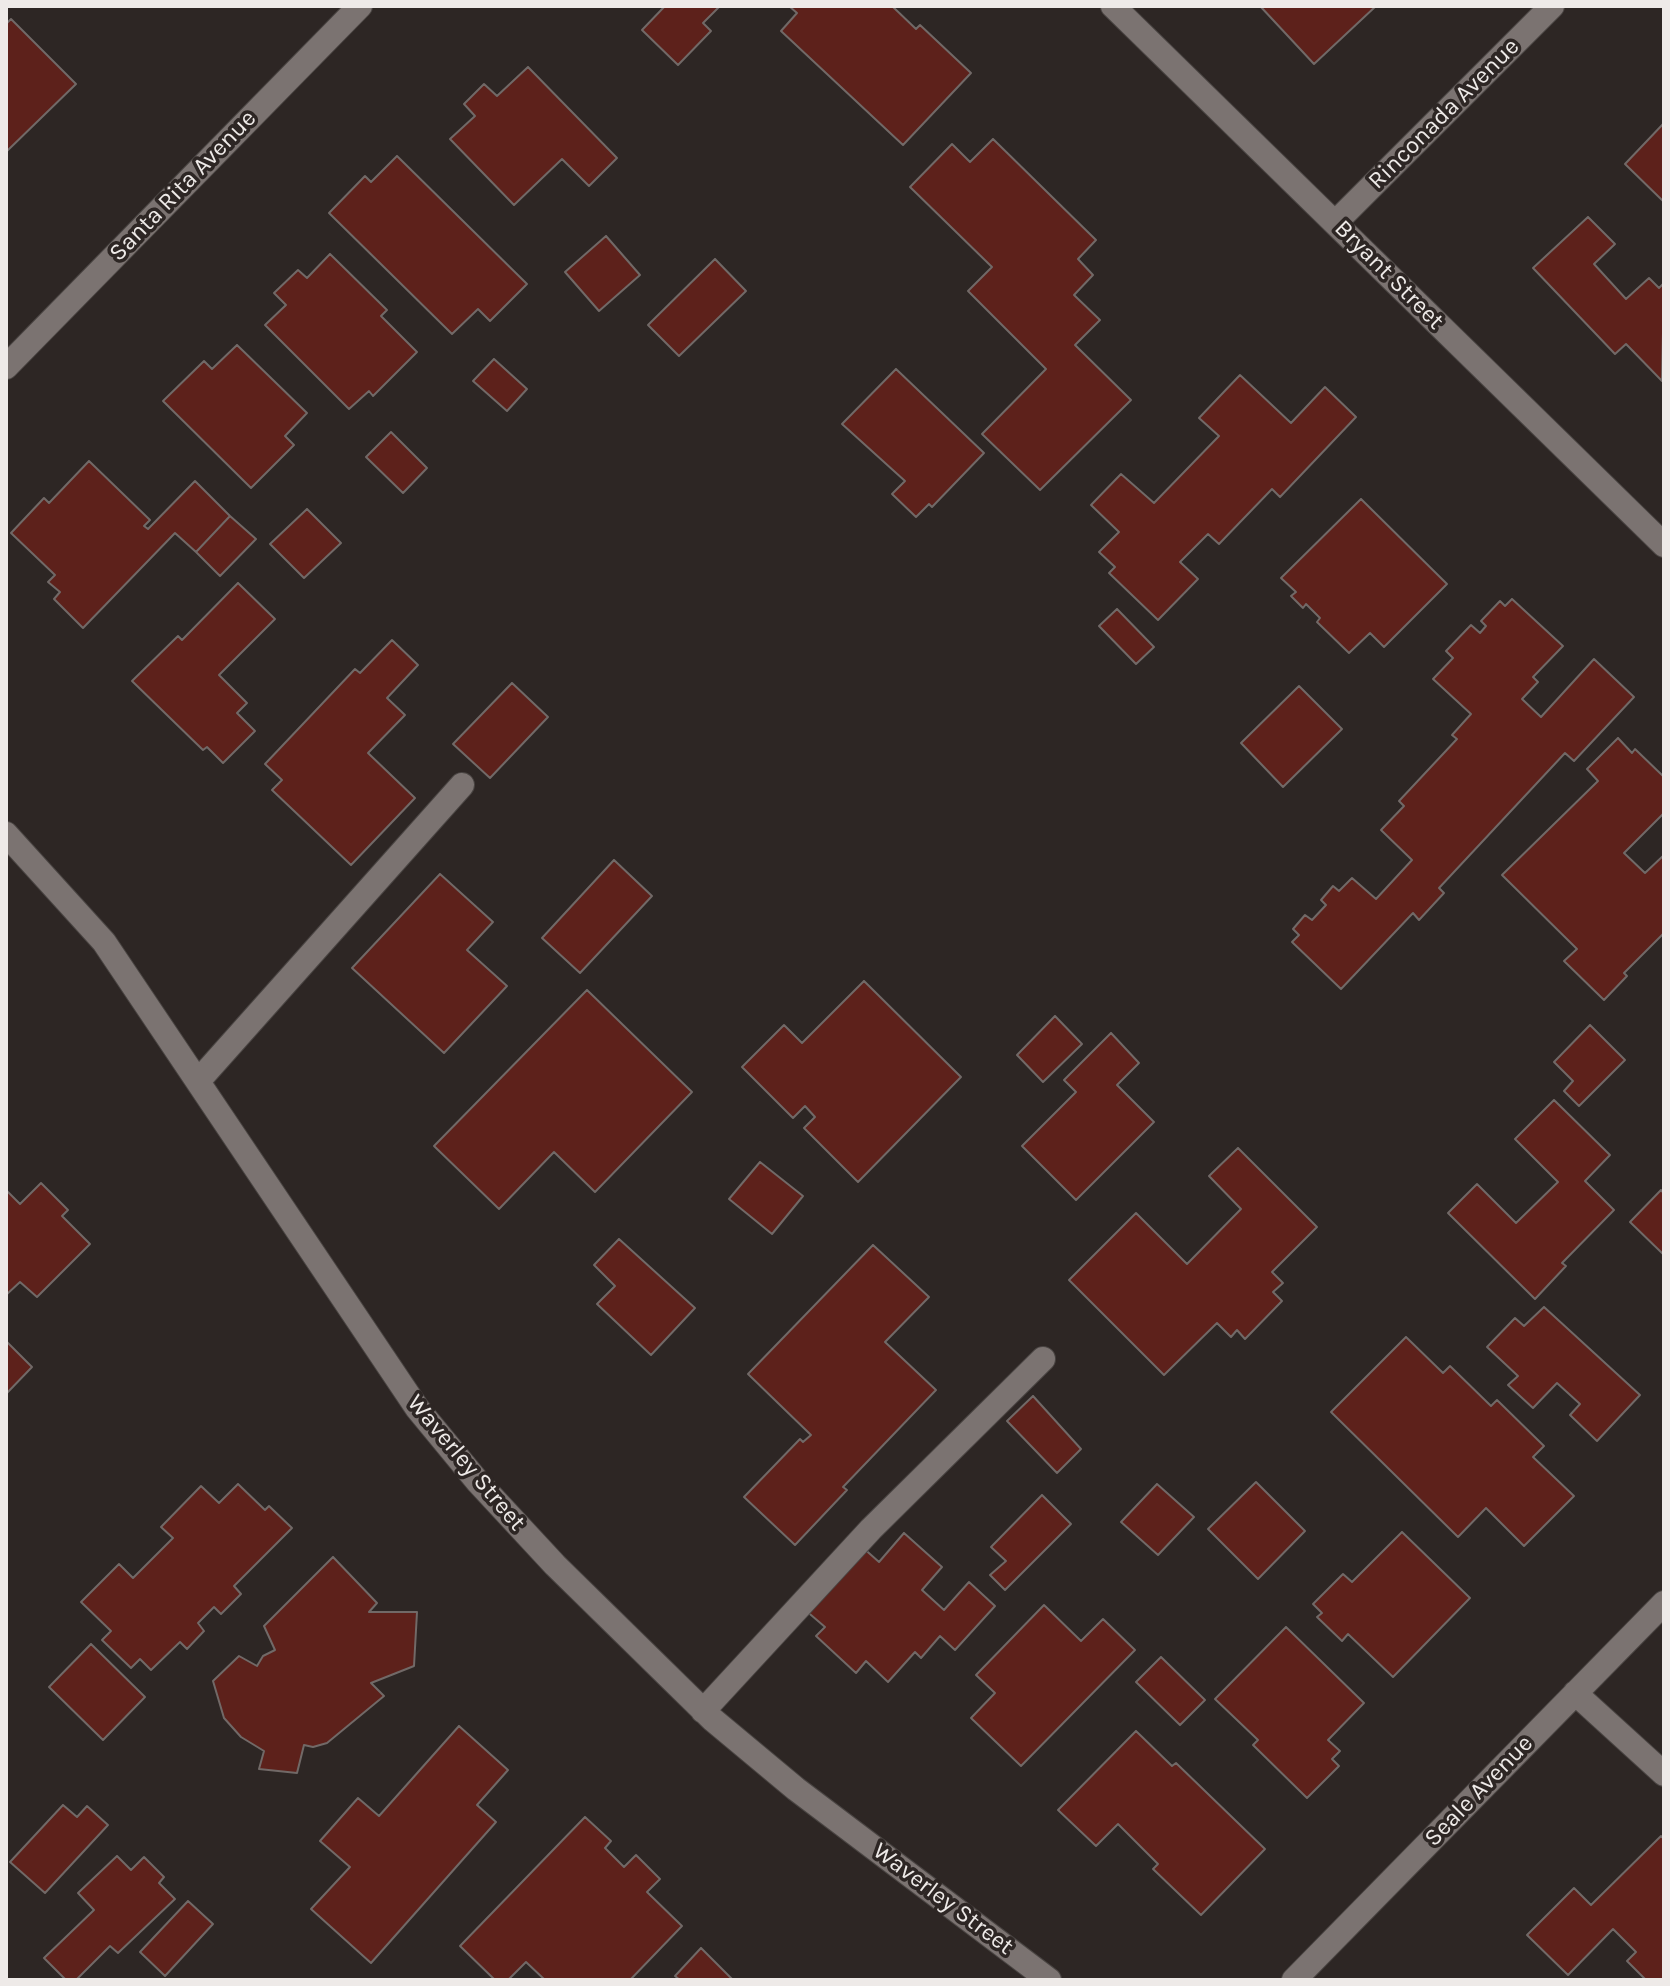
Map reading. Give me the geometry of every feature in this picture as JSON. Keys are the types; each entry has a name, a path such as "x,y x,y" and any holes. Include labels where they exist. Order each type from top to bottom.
{"street":[{"name":"Santa Rita Avenue","path":"6,367 360,6"},
{"name":"Bryant Street","path":"1113,6 1664,545"},
{"name":"Rinconada Avenue","path":"1336,222 1552,6"},
{"path":"200,1079 462,785"},
{"name":"Waverley Street","path":"6,834 104,942 200,1079 417,1408 555,1565 703,1711 796,1789 1049,1980"},
{"path":"703,1711 871,1529 1043,1359"},
{"name":"Seale Avenue","path":"1294,1980 1664,1603"},
{"path":"1575,1693 1664,1774"}],"building":[{"path":"665,6 720,6 703,23 711,31 678,65 642,30"},
{"path":"789,6 892,6 916,29 920,25 971,73 903,145 781,31 797,13"},
{"path":"1260,6 1376,6 1314,64"},
{"path":"11,19 76,84 6,152 6,24"},
{"path":"528,67 617,158 589,186 562,159 514,205 450,139 475,116 464,104 484,84 497,96"},
{"path":"1664,123 1664,202 1625,164"},
{"path":"993,139 1096,240 1078,259 1093,275 1074,295 1100,320 1075,345 1131,400 1040,490 982,434 1046,369 968,291 992,267 910,187 952,144 970,162"},
{"path":"397,156 527,284 490,321 478,309 452,334 329,213 365,176 371,182"},
{"path":"1588,217 1615,244 1594,264 1626,299 1649,278 1659,288 1664,283 1662,381 1626,344 1615,354 1533,268"},
{"path":"606,236 640,275 599,311 565,272"},
{"path":"330,254 387,310 381,316 417,352 373,396 369,391 349,409 265,325 286,305 274,293 298,270 307,278"},
{"path":"715,259 746,291 679,356 648,325"},
{"path":"237,345 307,413 285,436 294,445 251,488 163,401 204,361 212,369"},
{"path":"494,359 527,389 507,411 473,381"},
{"path":"896,369 984,453 932,507 929,504 916,517 892,494 905,481 842,424"},
{"path":"1240,375 1291,423 1325,387 1356,417 1280,497 1272,489 1219,544 1208,534 1180,562 1198,579 1158,620 1109,573 1115,567 1099,552 1119,532 1091,505 1121,474 1154,503 1219,436 1199,418"},
{"path":"391,432 427,468 403,493 366,457"},
{"path":"89,461 150,520 144,526 148,529 195,481 230,516 196,552 175,533 83,628 54,599 60,592 48,582 55,575 11,533 44,498 49,503"},
{"path":"1361,499 1447,584 1384,647 1370,633 1349,653 1317,622 1320,618 1306,604 1303,608 1291,596 1296,592 1281,578"},
{"path":"307,509 341,543 304,578 270,544"},
{"path":"230,516 256,539 220,576 196,552"},
{"path":"238,583 275,619 219,675 247,703 237,713 255,731 223,763 207,747 203,750 132,681 178,636 182,640"},
{"path":"1512,599 1563,646 1533,677 1538,682 1522,699 1541,717 1594,659 1634,697 1574,761 1565,753 1439,888 1444,893 1419,920 1413,913 1341,989 1292,942 1299,935 1293,929 1305,915 1312,920 1326,905 1321,900 1333,886 1339,891 1352,878 1376,899 1412,860 1381,830 1404,806 1399,801 1457,739 1452,735 1471,714 1433,679 1453,658 1446,651 1471,625 1480,633 1486,626 1481,621 1500,601 1505,606"},
{"path":"1117,609 1154,647 1136,664 1099,626"},
{"path":"392,640 418,665 387,698 405,715 368,753 415,798 351,865 272,790 282,780 265,764 355,669 360,673"},
{"path":"512,683 548,717 490,778 453,744"},
{"path":"1299,686 1342,729 1283,787 1241,743"},
{"path":"1618,738 1632,753 1635,749 1664,777 1664,813 1624,853 1645,873 1664,855 1664,933 1624,973 1627,976 1604,1000 1564,961 1577,949 1502,875 1598,781 1587,769"},
{"path":"614,860 652,896 580,973 542,938"},
{"path":"440,874 493,922 467,950 507,986 444,1053 352,968"},
{"path":"864,981 961,1077 858,1182 804,1128 815,1117 805,1106 793,1118 742,1067 784,1025 802,1043"},
{"path":"587,990 692,1092 595,1192 554,1152 499,1209 434,1146"},
{"path":"1055,1016 1082,1044 1043,1082 1017,1055"},
{"path":"1590,1025 1625,1060 1579,1106 1564,1091 1573,1081 1554,1062"},
{"path":"1111,1033 1139,1063 1117,1085 1154,1122 1076,1200 1022,1146 1076,1092 1064,1080"},
{"path":"1554,1100 1610,1155 1585,1181 1614,1210 1562,1263 1566,1266 1535,1299 1448,1213 1477,1184 1516,1223 1558,1182 1515,1139"},
{"path":"1238,1148 1317,1227 1272,1272 1283,1283 1273,1292 1282,1301 1245,1339 1237,1330 1231,1337 1217,1323 1164,1375 1069,1280 1136,1213 1187,1264 1241,1209 1209,1176"},
{"path":"760,1162 803,1196 772,1234 729,1199"},
{"path":"41,1183 68,1210 62,1216 90,1244 37,1297 20,1282 6,1295 6,1190 20,1204"},
{"path":"1661,1190 1664,1194 1664,1255 1630,1222"},
{"path":"619,1239 695,1308 651,1355 597,1304 615,1286 594,1265"},
{"path":"873,1245 929,1297 885,1342 936,1390 843,1487 847,1490 795,1545 744,1497 800,1439 803,1442 811,1435 748,1374"},
{"path":"1544,1307 1640,1395 1597,1441 1570,1415 1580,1404 1557,1383 1533,1408 1508,1385 1518,1376 1487,1347 1515,1318 1524,1326"},
{"path":"1406,1337 1443,1373 1450,1366 1491,1406 1497,1400 1544,1446 1533,1457 1574,1496 1524,1546 1486,1508 1458,1537 1331,1412"},
{"path":"6,1341 32,1367 6,1394"},
{"path":"1033,1396 1081,1449 1057,1473 1007,1421"},
{"path":"1256,1482 1305,1531 1258,1579 1208,1529"},
{"path":"238,1484 265,1510 269,1506 292,1528 234,1586 241,1594 221,1614 214,1607 198,1623 204,1631 187,1649 180,1642 151,1670 140,1659 131,1668 102,1640 111,1631 81,1602 119,1564 133,1578 173,1538 161,1527 201,1486 219,1503"},
{"path":"1157,1484 1194,1517 1158,1555 1121,1522"},
{"path":"1042,1495 1071,1524 1005,1590 990,1575 1006,1561 991,1547"},
{"path":"1402,1532 1470,1598 1393,1677 1348,1634 1342,1641 1317,1617 1322,1613 1313,1604 1343,1574 1352,1582"},
{"path":"904,1533 942,1567 922,1590 944,1610 969,1582 995,1606 955,1650 940,1636 921,1658 915,1652 888,1682 866,1661 856,1673 816,1636 825,1627 804,1609 861,1546 879,1562"},
{"path":"333,1557 377,1603 369,1612 417,1612 414,1666 371,1683 384,1696 327,1743 313,1747 304,1745 297,1773 259,1769 264,1751 241,1737 224,1718 213,1681 239,1656 257,1666 263,1656 275,1650 264,1626"},
{"path":"1044,1605 1081,1641 1103,1619 1135,1650 1021,1766 971,1718 995,1693 976,1675"},
{"path":"1286,1627 1364,1703 1328,1740 1340,1751 1332,1759 1339,1766 1307,1798 1253,1745 1258,1740 1215,1699"},
{"path":"91,1644 145,1697 103,1740 49,1687"},
{"path":"1161,1657 1205,1700 1180,1725 1136,1682"},
{"path":"459,1726 508,1770 477,1805 496,1822 371,1963 311,1909 350,1867 320,1841 358,1798 379,1816"},
{"path":"1136,1731 1172,1766 1176,1763 1265,1849 1201,1915 1153,1869 1158,1864 1118,1824 1096,1846 1058,1810"},
{"path":"63,1805 77,1817 87,1806 108,1825 45,1893 10,1862"},
{"path":"585,1817 611,1841 605,1848 624,1867 636,1855 660,1879 647,1892 682,1926 630,1980 545,1980 526,1962 508,1980 495,1980 460,1946"},
{"path":"1661,1836 1664,1839 1664,1980 1646,1980 1627,1961 1636,1952 1613,1929 1568,1975 1527,1935 1574,1888 1591,1905"},
{"path":"117,1856 131,1870 144,1857 164,1877 159,1883 175,1899 118,1953 110,1946 76,1980 66,1980 44,1958 94,1910 78,1893"},
{"path":"188,1901 213,1924 165,1976 140,1952"},
{"path":"701,1948 733,1980 680,1980 675,1976"}]}
